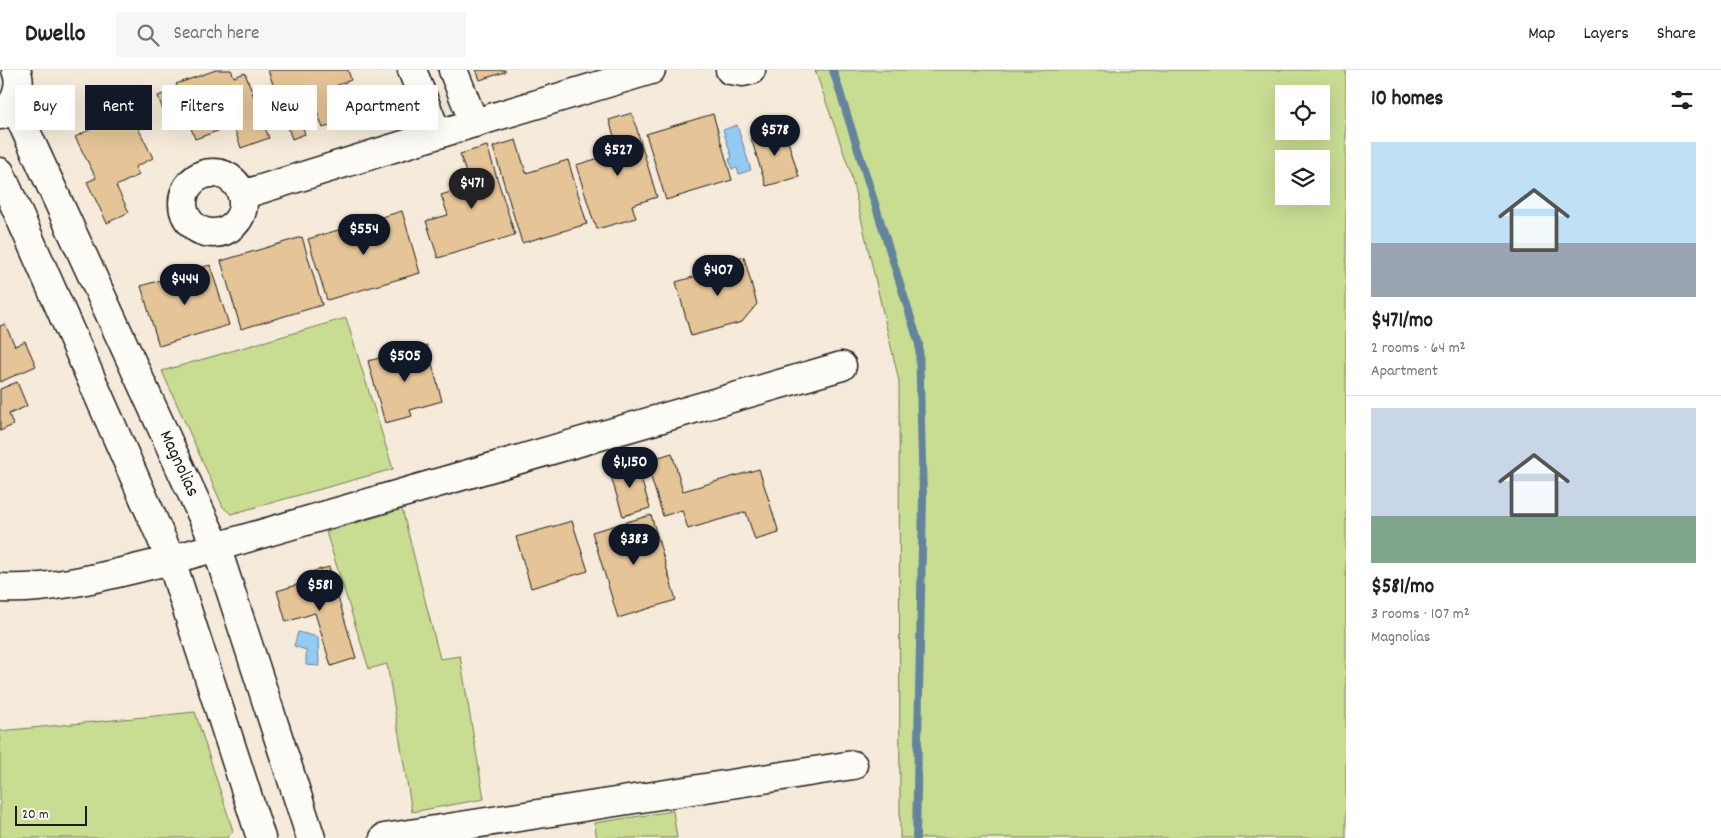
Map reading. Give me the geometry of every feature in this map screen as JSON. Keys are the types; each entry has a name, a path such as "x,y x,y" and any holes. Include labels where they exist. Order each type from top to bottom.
{"street":[{"path":"7,109 18,89 18,74 16,70"},
{"path":"412,70 438,134"},
{"path":"453,70 474,123"},
{"path":"242,196 438,134 651,70"},
{"path":"730,70 743,72 751,70"},
{"name":"Magnolias","path":"7,109 216,546 311,838"},
{"path":"0,172 171,560 261,838"},
{"path":"0,588 22,589 97,578 171,560 842,366"},
{"path":"384,838 853,765"}],"green space":[{"path":"815,70 1346,70 1346,838 900,838 899,381 850,171"},
{"path":"346,318 393,469 231,514 223,507 162,371"},
{"path":"402,509 440,659 460,656 484,799 412,812 387,664 369,669 326,532"},
{"path":"195,712 233,831 227,838 0,838 0,731"},
{"path":"673,811 677,838 597,838 594,823"}],"water":[{"path":"737,125 751,170 739,174 737,168 732,169 729,159 732,158 723,130"},
{"path":"298,632 318,637 319,666 306,665 306,650 294,646"}],"building":[{"path":"216,70 231,70 234,77 245,73 253,95 253,130 266,130 269,138 241,148 235,130 243,130 243,85 176,84"},
{"path":"268,70 348,70 351,80 338,85 327,85 327,126 323,128 317,112 317,85 273,85"},
{"path":"476,70 505,70 505,72 480,80"},
{"path":"162,95 162,107 158,96"},
{"path":"632,113 657,197 632,205 636,218 597,229 576,165 619,152 609,120"},
{"path":"713,114 732,180 666,200 646,134"},
{"path":"784,128 799,177 766,186 751,138"},
{"path":"89,130 139,130 153,158 135,167 139,175 116,186 129,212 107,223 87,182 96,178 75,137"},
{"path":"192,130 220,130 195,139"},
{"path":"289,130 304,130 305,134 292,139"},
{"path":"516,140 526,173 568,160 587,224 522,243 493,147"},
{"path":"487,146 515,235 438,258 426,221 448,215 441,195 470,186 460,154"},
{"path":"402,211 420,273 327,300 308,239"},
{"path":"302,237 322,305 241,329 221,261"},
{"path":"744,257 757,304 742,322 691,336 676,282 703,274 702,269"},
{"path":"210,265 229,325 159,346 141,286"},
{"path":"5,324 15,346 25,341 36,366 0,382 0,326"},
{"path":"427,345 442,401 410,410 412,416 385,423 368,361"},
{"path":"17,382 27,406 9,414 13,425 0,431 0,389"},
{"path":"672,453 683,491 759,469 779,533 755,540 746,512 688,529 682,510 663,516 646,461"},
{"path":"636,462 650,508 623,516 609,470"},
{"path":"651,515 676,600 618,618 592,532"},
{"path":"572,521 588,571 531,588 516,537"},
{"path":"329,567 356,658 331,666 315,613 286,622 277,591 306,582 304,574"}],"waterway":[{"path":"833,70 919,344 923,499 916,838"}]}
